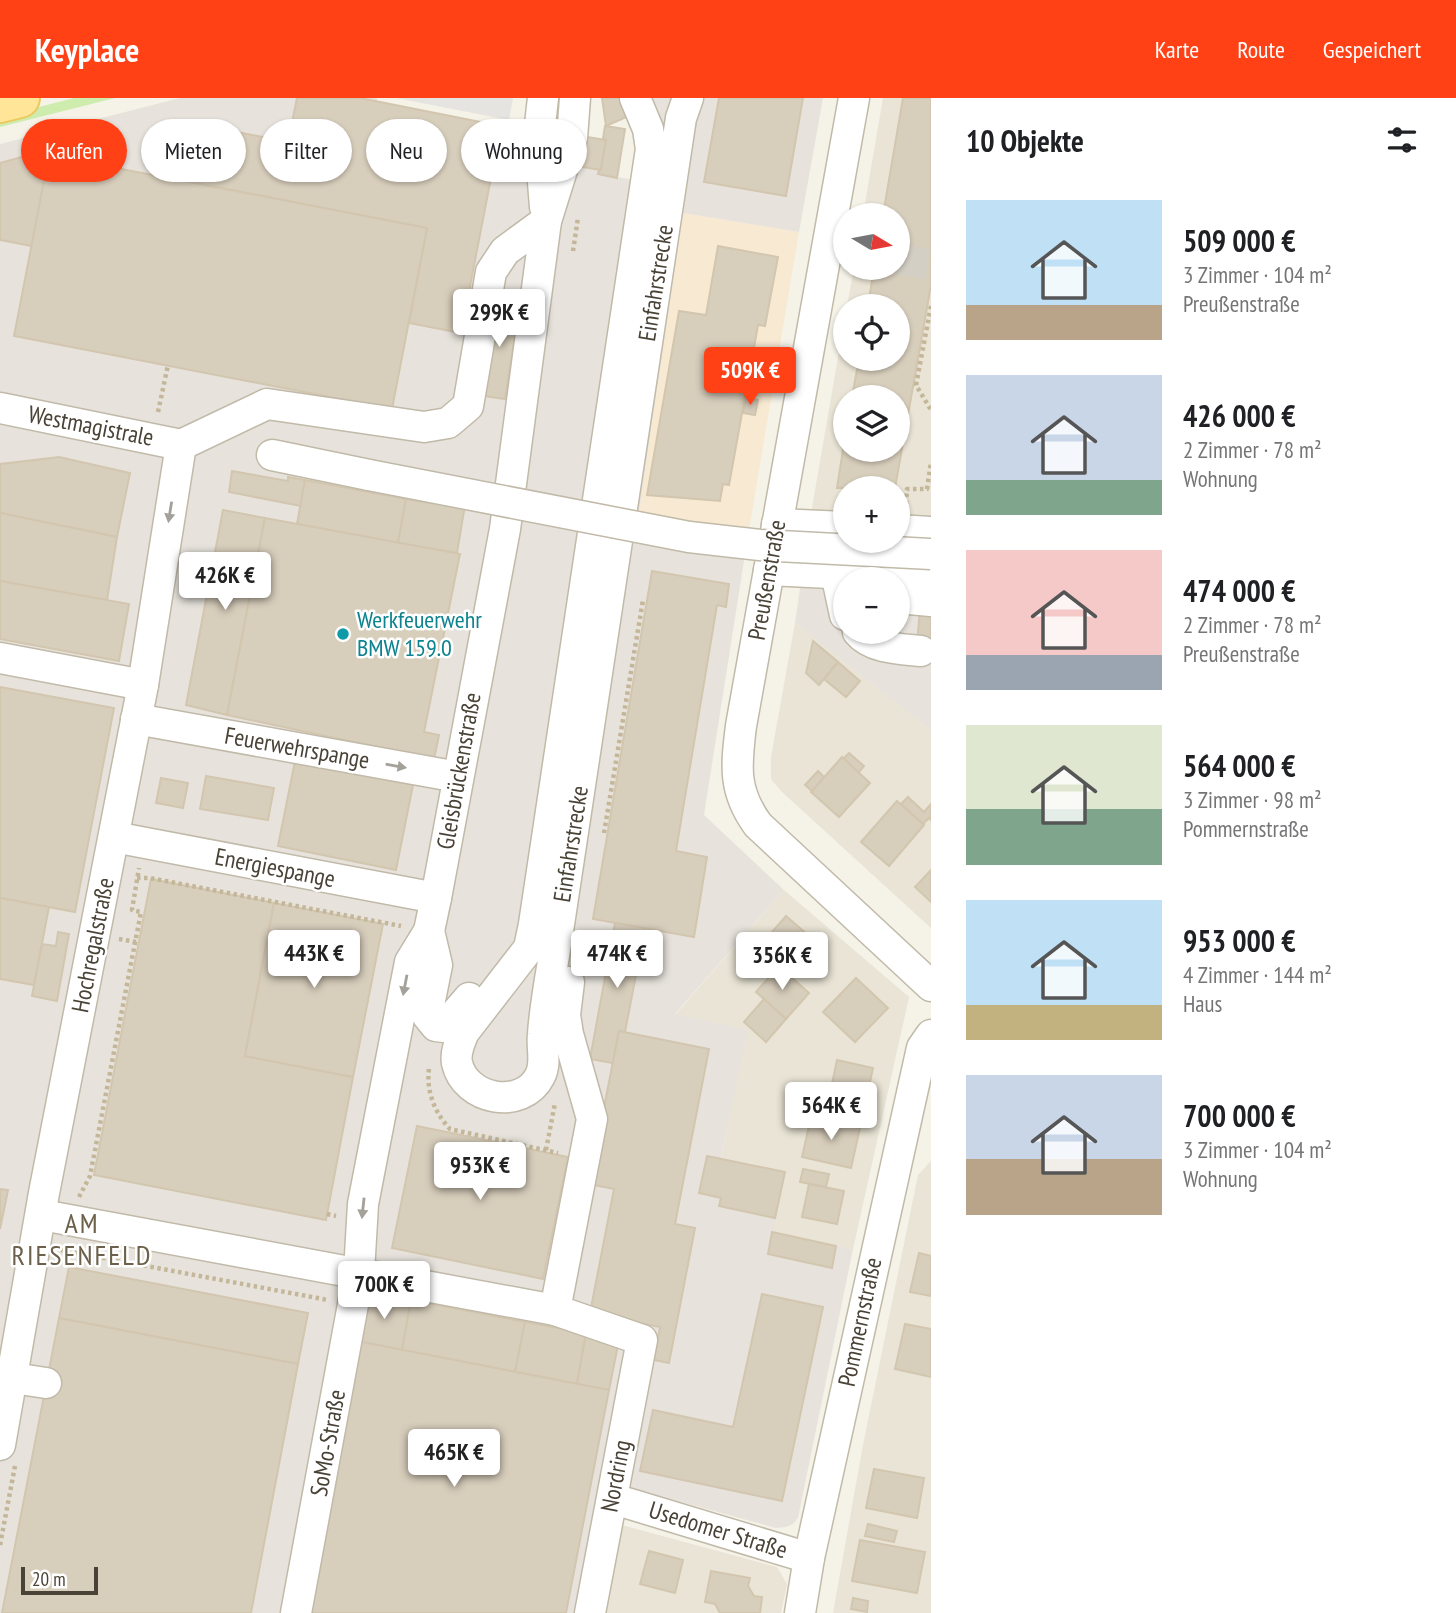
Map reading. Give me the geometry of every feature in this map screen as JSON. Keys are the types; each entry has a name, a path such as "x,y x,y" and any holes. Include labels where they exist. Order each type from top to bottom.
{"main road":[{"path":"0,103 20,98"}],"street":[{"path":"543,98 539,133 546,221"},
{"path":"181,445 267,404 424,428 449,423 468,406 491,272 505,251 546,221 572,138 575,98"},
{"name":"Einfahrstrecke","path":"635,98 648,130 651,149 545,934 542,1038 545,1055 540,1077 520,1096 497,1098 477,1091 465,1081 457,1062 464,1032 529,948 545,934 681,118 688,98"},
{"name":"Preußenstraße","path":"841,203 854,98"},
{"name":"Gleisbrückenstraße","path":"359,1272 363,1204 410,962 429,931 505,529 546,221"},
{"name":"Preußenstraße","path":"833,258 777,524 737,758 738,788 745,808 758,825 931,986"},
{"name":"Westmagistrale","path":"0,408 181,445"},
{"name":"Hochregalstraße","path":"0,1444 44,1193 143,685 181,445"},
{"path":"272,455 689,537 760,545 931,554"},
{"path":"777,524 833,526"},
{"path":"769,570 833,573"},
{"path":"910,579 931,578"},
{"path":"910,599 931,601"},
{"path":"879,644 889,648 921,651"},
{"path":"0,658 143,685"},
{"name":"Feuerwehrspange","path":"136,719 458,777"},
{"name":"Energiespange","path":"114,837 436,898"},
{"path":"42,1215 555,1310 592,1119 568,1034 565,1014 570,973 545,934 444,1027 436,1026 427,1015 437,965 429,931"},
{"name":"Pommernstraße","path":"800,1613 809,1558 922,1048 931,1035"},
{"name":"SoMo-Straße","path":"296,1613 359,1272"},
{"name":"Nordring","path":"555,1310 642,1340 590,1613"},
{"path":"13,1378 46,1383"},
{"name":"Usedomer Straße","path":"627,1503 809,1558"}],"path":[{"path":"571,260 579,209"},
{"path":"931,306 916,385 931,410"},
{"path":"911,531 907,489 927,489 931,461"},
{"path":"137,878 163,880 429,931"},
{"path":"436,1026 428,1080 439,1117 450,1129 570,1156"},
{"path":"57,1249 353,1305"}],"shaded area":[{"path":"180,98 377,98 377,101 466,119 461,119 461,182 587,182 587,137 602,139 605,126 625,129 617,177 634,180 641,136 625,98 823,98 799,232 683,213 637,525 746,548 704,815 784,890 675,1014 748,1030 721,1158 785,1172 773,1232 853,1249 798,1518 793,1524 776,1528 623,1486 607,1613 0,1613 0,144 21,139 21,182 127,182 127,119 98,119"},
{"path":"396,98 513,98 509,119"},
{"path":"883,98 931,98 931,539 910,538 910,476 833,476 833,533 808,531 833,386 833,462 910,462 910,385 833,385 836,371 910,371 910,294 849,294 852,280 910,280 910,203 865,203"},
{"path":"683,213 799,232 746,548 637,526"},
{"path":"805,554 931,562 931,731 795,623"},
{"path":"795,623 931,731 931,928 771,779 771,757"},
{"path":"784,890 909,997 853,1249 772,1232 785,1172 721,1159 747,1030 675,1015"},
{"path":"931,1161 931,1613 833,1613 863,1445 918,1175"},
{"path":"618,1524 777,1567 787,1584 781,1613 607,1613"}],"green space":[{"path":"74,98 115,98 32,119 21,119 21,122 0,127 0,117"}],"building":[{"path":"297,98 360,98 466,119 461,119 461,182 490,182 461,333 409,323 427,228 191,182 246,182 246,134 260,136 260,182 352,182 352,119 293,119"},
{"path":"602,98 625,98 631,115 606,126"},
{"path":"719,98 803,98 786,196 704,182"},
{"path":"903,98 931,98 931,285 910,403 910,385 854,385 857,371 910,371 910,294 870,294 872,280 910,280 910,203 885,203"},
{"path":"605,126 625,129 617,178 598,174 606,140 603,139"},
{"path":"587,137 606,140 601,170 587,168"},
{"path":"21,157 21,182 44,182 32,246 0,240 0,163"},
{"path":"127,170 141,173 141,182 189,182 427,228 392,409 14,336 44,182 127,182"},
{"path":"718,246 778,257 765,326 758,325 729,485 723,484 720,501 647,495 679,311 706,315"},
{"path":"492,299 520,303 505,399 477,395"},
{"path":"746,398 758,400 755,415 743,413"},
{"path":"59,457 130,473 117,537 0,513 0,464"},
{"path":"841,462 900,462 897,476 839,476"},
{"path":"232,471 288,481 288,477 305,480 301,506 229,492"},
{"path":"305,480 406,499 398,543 297,524"},
{"path":"406,499 465,505 457,553 398,543"},
{"path":"223,510 265,518 227,715 186,705"},
{"path":"0,513 117,537 107,600 0,581"},
{"name":"Werkfeuerwehr BMW 159.0","path":"265,518 460,554 424,732 439,735 434,759 227,715"},
{"path":"652,571 729,584 726,607 717,605 676,851 707,857 694,937 593,919"},
{"path":"0,581 129,604 119,661 0,639"},
{"path":"920,610 931,611 931,644 917,643"},
{"path":"813,641 838,662 819,685 806,673"},
{"path":"838,662 860,681 846,697 824,679"},
{"path":"0,687 114,708 75,912 0,898"},
{"path":"849,753 864,766 858,773 843,759"},
{"path":"842,757 870,783 839,817 811,792"},
{"path":"295,761 413,785 396,870 278,846"},
{"path":"818,771 824,777 812,791 805,785"},
{"path":"206,776 274,788 268,820 200,809"},
{"path":"161,778 188,783 183,808 156,803"},
{"path":"908,797 924,812 931,804 931,820 929,818 923,824 901,804"},
{"path":"897,801 924,825 889,866 861,842"},
{"path":"931,870 931,902 915,887"},
{"path":"151,879 274,903 245,1056 353,1077 326,1220 94,1175"},
{"path":"0,898 49,907 34,985 0,979"},
{"path":"274,903 383,924 353,1077 245,1056"},
{"path":"786,916 815,941 786,973 758,948"},
{"path":"615,923 645,928 625,1032 619,1031 613,1063 590,1059"},
{"path":"58,932 69,934 57,1001 32,996 42,944 56,946"},
{"path":"779,966 809,993 786,1019 756,992"},
{"path":"856,978 888,1008 855,1042 823,1012"},
{"path":"764,999 786,1019 766,1042 744,1022"},
{"path":"619,1031 709,1049 675,1224 695,1228 669,1363 654,1360 660,1327 590,1313 614,1189 589,1184"},
{"path":"837,1060 873,1068 865,1105 829,1098"},
{"path":"811,1117 860,1128 851,1168 802,1157"},
{"path":"417,1126 568,1157 543,1279 392,1248"},
{"path":"707,1156 785,1172 775,1218 719,1206 721,1198 699,1193"},
{"path":"803,1169 829,1174 826,1187 800,1182"},
{"path":"809,1184 844,1191 837,1224 802,1217"},
{"path":"0,1189 8,1190 0,1229"},
{"path":"772,1232 836,1246 832,1268 768,1254"},
{"path":"919,1253 931,1256 931,1296 910,1292"},
{"path":"69,1267 308,1313 298,1364 59,1318"},
{"path":"367,1292 411,1300 402,1350 357,1341"},
{"path":"762,1294 823,1307 782,1501 640,1471 653,1410 733,1427"},
{"path":"411,1300 525,1322 515,1372 402,1350"},
{"path":"59,1318 298,1364 251,1613 2,1613"},
{"path":"525,1322 586,1333 577,1384 515,1372"},
{"path":"905,1324 931,1329 931,1377 895,1369"},
{"path":"586,1333 619,1340 609,1390 577,1384"},
{"path":"357,1341 609,1390 566,1613 303,1613"},
{"path":"874,1469 924,1478 917,1518 866,1508"},
{"path":"868,1524 897,1531 894,1542 865,1536"},
{"path":"860,1540 925,1552 917,1593 852,1581"},
{"path":"649,1551 683,1560 675,1593 640,1584"},
{"path":"711,1571 750,1578 748,1586 754,1596 762,1597 760,1613 720,1613 715,1604 705,1602"},
{"path":"853,1598 868,1601 867,1612 851,1609"}],"tunnel":[{"path":"910,261 931,265"}],"place":[{"name":"Werkfeuerwehr BMW 159.0","path":"343,634"}],"district":[{"name":"AM RIESENFELD","path":"82,1239"}]}
